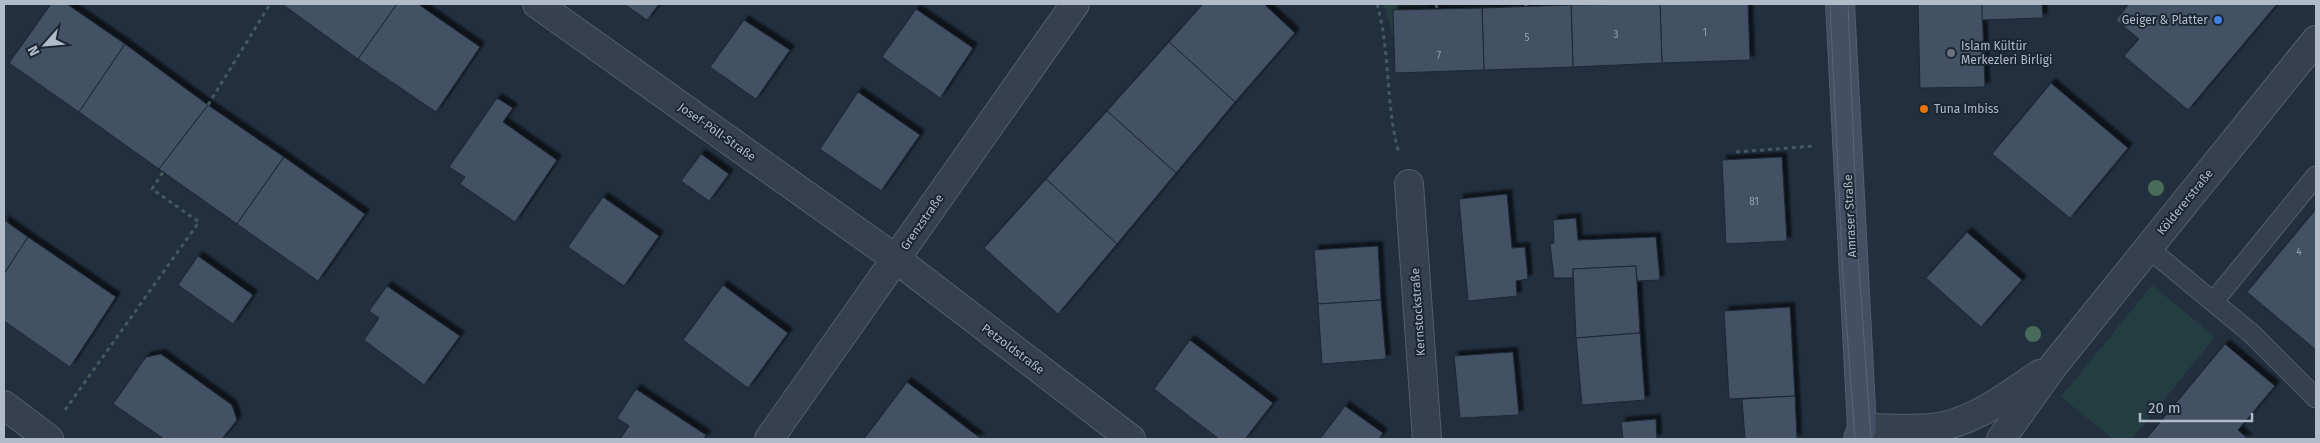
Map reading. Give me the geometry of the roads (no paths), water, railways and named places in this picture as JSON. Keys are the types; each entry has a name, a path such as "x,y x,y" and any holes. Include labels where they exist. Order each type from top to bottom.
{"street":[{"name":"Josef-Pöll-Straße","path":"537,4 896,259"},
{"name":"Grenzstraße","path":"769,439 1075,4"},
{"name":"Amraser Straße","path":"1840,4 1864,436"},
{"name":"Köldererstraße","path":"2001,439 2054,365 2316,40"},
{"name":"Kernstockstraße","path":"1409,184 1428,439"},
{"name":"Petzoldstraße","path":"896,259 1131,439"},
{"name":"Köldererstraße","path":"1864,436 1932,428 1967,418 1988,408 2054,365"},
{"path":"4,406 47,439"}],"lane":[{"path":"2214,302 2316,176"},
{"path":"2148,248 2252,334 2316,398"}],"tram line":[{"path":"1830,4 1843,275 1855,439"},
{"path":"1848,4 1858,253 1871,439"}],"place":[{"name":"Geiger & Platter","path":"2218,20"},
{"name":"Islam Kültür Merkezleri Birligi","path":"1951,53"},
{"name":"Tuna Imbiss","path":"1924,109"}]}
